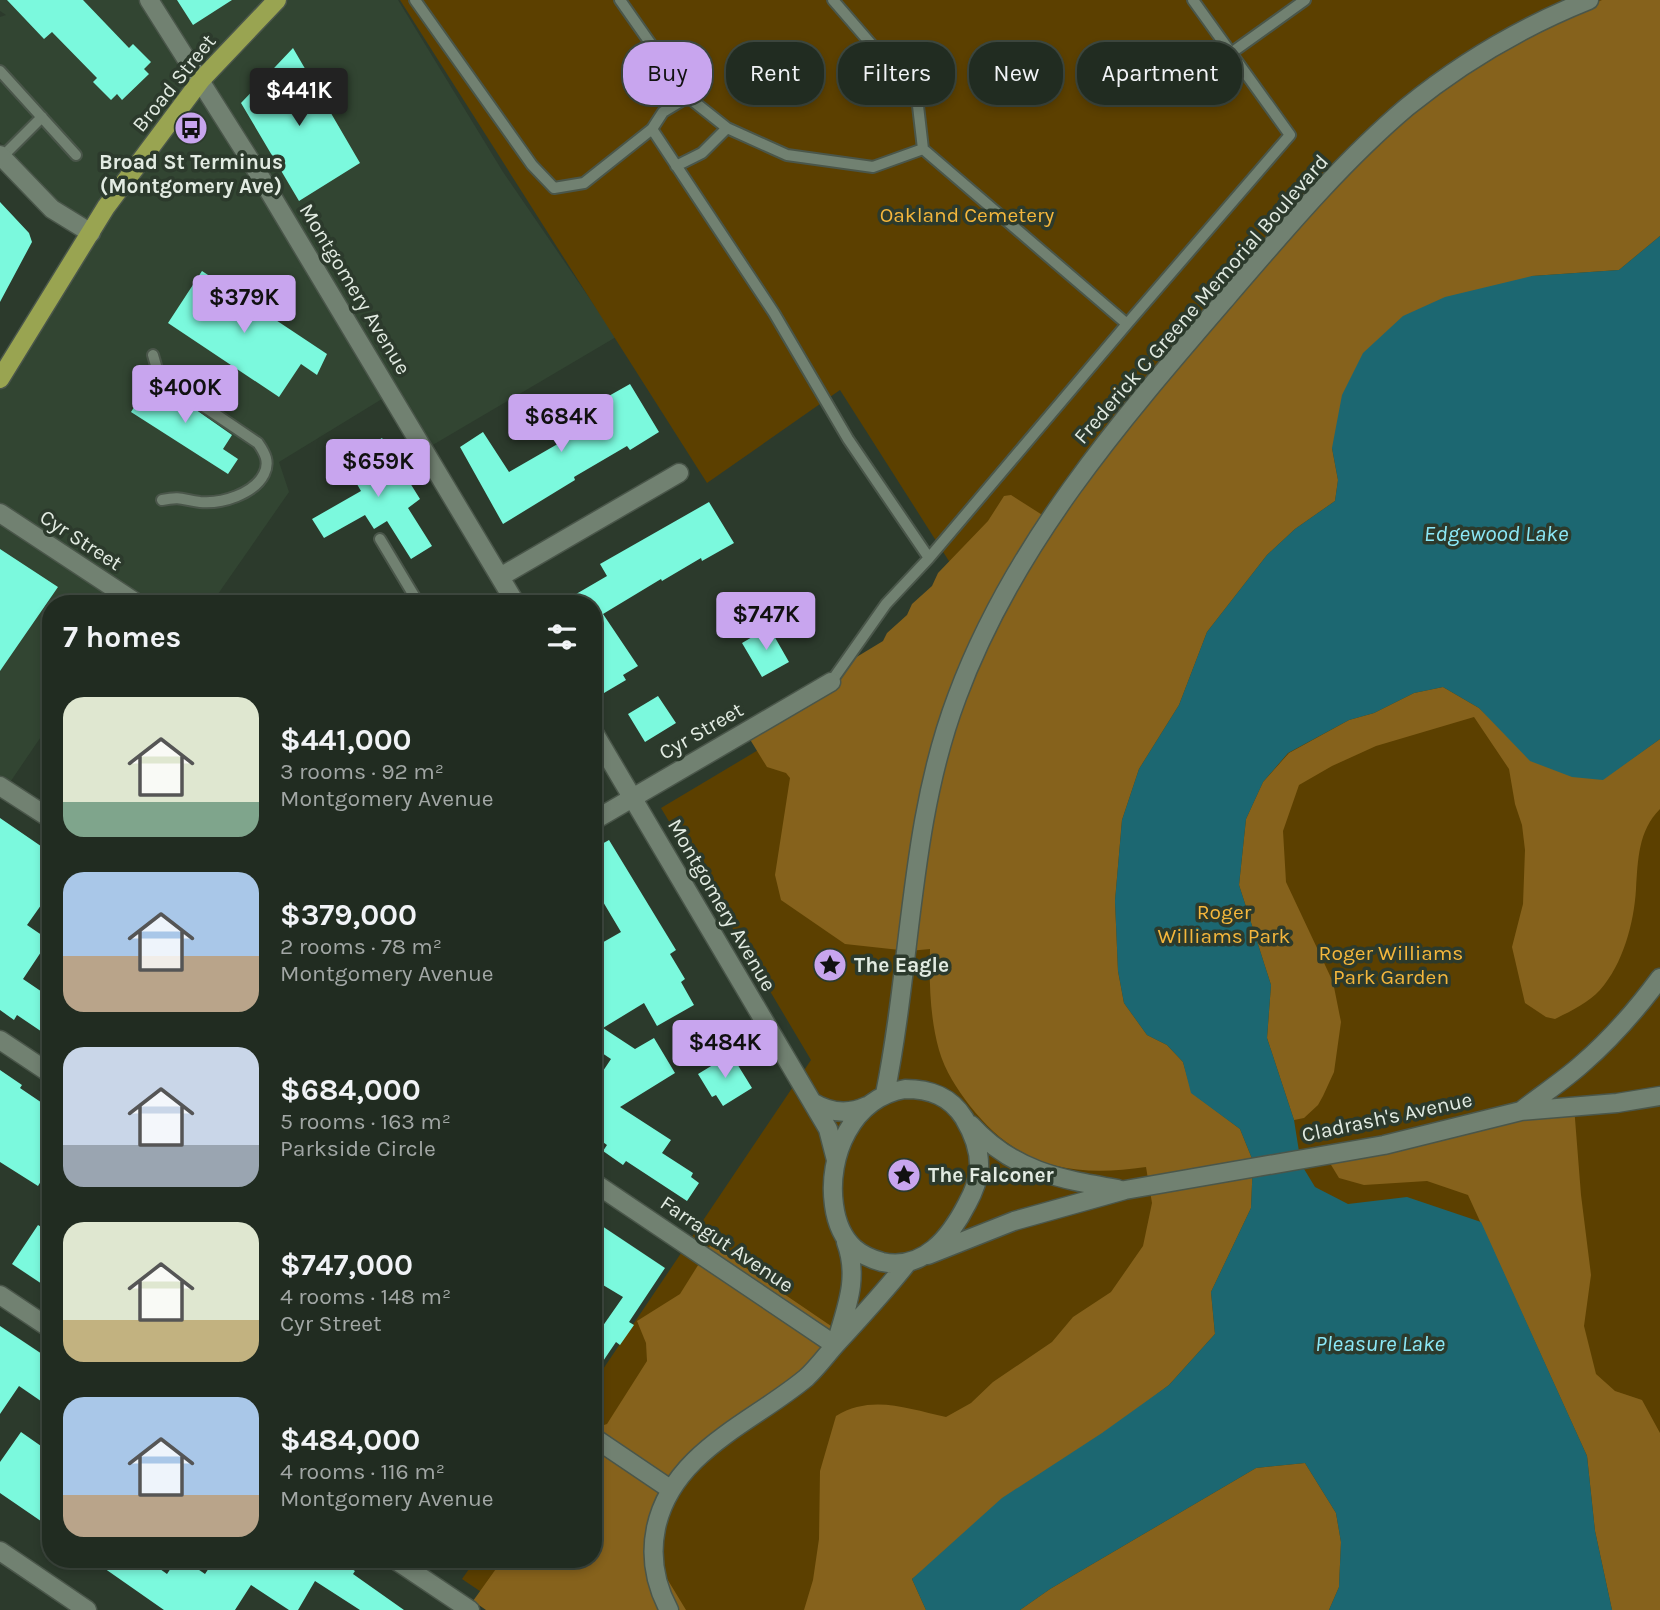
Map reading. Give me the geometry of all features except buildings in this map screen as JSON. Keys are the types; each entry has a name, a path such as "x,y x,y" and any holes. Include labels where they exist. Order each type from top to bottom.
{"main road":[{"name":"Broad Street","path":"0,379 106,207 201,80 277,0"}],"street":[{"name":"Montgomery Avenue","path":"149,0 201,80 511,595"},
{"name":"Frederick C Greene Memorial Boulevard","path":"878,1099 893,1056 920,840 946,728 967,671 993,616 1045,526 1105,443 1170,363 1376,135 1429,90 1477,57 1529,28 1589,0"},
{"path":"1,156 52,209 91,233"},
{"path":"500,577 679,473"},
{"name":"Cyr Street","path":"0,513 124,595"},
{"name":"Cyr Street","path":"602,815 831,682"},
{"name":"Montgomery Avenue","path":"602,746 831,1136 836,1160"},
{"path":"0,786 42,813"},
{"path":"1521,1111 1580,1066 1600,1047 1625,1022 1660,978"},
{"path":"0,1040 42,1068"},
{"path":"811,1102 839,1112 857,1110 905,1089 925,1090 944,1098 957,1108 974,1139 979,1158 978,1177 957,1222 928,1255 908,1262 887,1263 869,1258 849,1244 841,1229"},
{"name":"Cladrash's Avenue","path":"928,1255 1014,1221 1125,1190 1384,1144 1521,1111 1617,1103 1660,1096"},
{"path":"835,1345 853,1278 852,1259 841,1229 833,1193 836,1160 850,1127 878,1099"},
{"name":"Cladrash's Avenue","path":"957,1108 990,1144 1023,1166 1059,1178 1125,1190"},
{"name":"Farragut Avenue","path":"602,1188 835,1345"},
{"path":"669,1610 657,1582 653,1554 657,1524 670,1489 712,1445 808,1376 874,1305 908,1262"},
{"path":"0,1295 42,1323"},
{"path":"602,1443 670,1489"},
{"path":"0,1551 87,1610"},
{"path":"407,1568 470,1610"}],"lane":[{"path":"415,0 532,165 554,188 584,183 652,129 663,112 675,105"},
{"path":"620,0 649,42"},
{"path":"833,0 917,97 923,149 1126,324"},
{"path":"1193,0 1223,42"},
{"path":"1242,45 1305,0"},
{"path":"831,682 886,604 929,558 1290,135 1242,68"},
{"path":"0,71 76,155"},
{"path":"698,105 727,128 787,155 873,167 923,149"},
{"path":"1,156 42,117"},
{"path":"676,166 702,153 727,128"},
{"path":"652,129 774,313 848,439 929,558"},
{"path":"153,355 159,376 258,443 265,452 267,464 263,476 253,487 241,494 201,502 178,497 162,500"},
{"path":"380,539 414,595"}],"shaded area":[{"path":"0,0 398,0 503,172 616,337 431,446 395,391 279,462 289,492 217,595 42,595 42,735 0,797 0,389 87,236 82,226 0,142 0,17 6,15 0,11"},
{"path":"1602,0 1660,0 1660,236 1619,270 1532,276 1332,448 1338,480 1335,501 1295,529 1267,555 1207,632 1179,705 1139,769 1122,820 1115,901 1118,971 1124,1003 1147,1035 1167,1045 1183,1062 1192,1093 1240,1129 1253,1161 1251,1208 1211,1292 1215,1334 1169,1385 912,1579 926,1610 804,1610 813,1580 819,1539 820,1471 836,1416 863,1406 890,1405 946,1417 971,1403 993,1382 1052,1342 1073,1317 1111,1292 1143,1246 1152,1203 1146,1167 1094,1171 1048,1164 1007,1143 988,1127 952,1080 939,1050 931,1000 930,949 909,951 845,944 781,900 775,875 790,778 786,773 767,767 743,728 883,641 887,633 907,615 912,604 932,586 938,573 988,521 1004,496 1011,495 1058,525 1102,458 1273,252 1419,104 1546,24"},
{"path":"1443,687 1479,708 1501,728 1603,779 1660,739 1660,809 1647,827 1640,846 1635,902 1626,942 1608,980 1595,995 1579,1006 1555,1019 1546,1017 1525,1003 1512,947 1523,904 1525,850 1522,825 1509,769 1474,717 1376,746 1332,766 1299,785 1283,831 1286,882 1333,982 1341,1022 1334,1072 1323,1096 1304,1118 1294,1120 1267,1038 1271,985 1239,885 1246,819 1263,782 1289,753 1349,720 1374,713 1414,693"},
{"path":"1574,1106 1591,1275 1584,1326 1596,1374 1615,1391 1642,1400 1660,1433 1660,1610 1612,1610 1595,1531 1587,1456 1468,1195 1427,1181 1364,1185 1339,1178 1322,1150 1521,1111"},
{"path":"710,1246 831,1326 831,1333 818,1358 704,1447 665,1516 663,1551 666,1577 686,1610 486,1610 473,1601 497,1568 602,1568 602,1426 607,1424 647,1361 646,1343 637,1321 680,1294"},
{"path":"1305,1463 1336,1513 1341,1542 1339,1587 1329,1610 1020,1610 1050,1589 1256,1468"}],"green space":[{"name":"Roger Williams Park","path":"400,0 1660,0 1660,1610 508,1610 462,1579 470,1568 602,1568 602,1371 811,1060 661,808 847,697 954,569 840,390 707,483"}],"water":[{"path":"1660,236 1660,739 1603,780 1572,777 1530,761 1479,708 1443,687 1414,693 1374,713 1349,720 1288,753 1263,782 1246,819 1239,885 1271,985 1267,1038 1294,1120 1301,1164 1315,1187 1348,1204 1407,1197 1481,1222 1587,1456 1595,1531 1612,1610 1329,1610 1339,1587 1341,1542 1336,1513 1305,1463 1256,1468 1050,1589 1020,1610 926,1610 912,1579 1002,1498 1102,1433 1169,1385 1215,1334 1211,1292 1251,1208 1253,1161 1240,1129 1191,1093 1183,1062 1167,1045 1147,1035 1124,1003 1118,971 1115,901 1122,820 1139,769 1179,705 1207,632 1267,555 1295,529 1335,501 1338,480 1332,448 1342,395 1363,353 1403,316 1445,297 1532,276 1619,270"}],"place":[{"name":"Broad St Terminus (Montgomery Ave)","path":"191,128"},
{"name":"The Eagle","path":"830,965"},
{"name":"The Falconer","path":"904,1175"}],"park label":[{"name":"Oakland Cemetery","path":"967,215"},
{"name":"Roger Williams Park Garden","path":"1391,965"}],"water label":[{"name":"Edgewood Lake","path":"1496,533"},
{"name":"Pleasure Lake","path":"1380,1343"}]}
